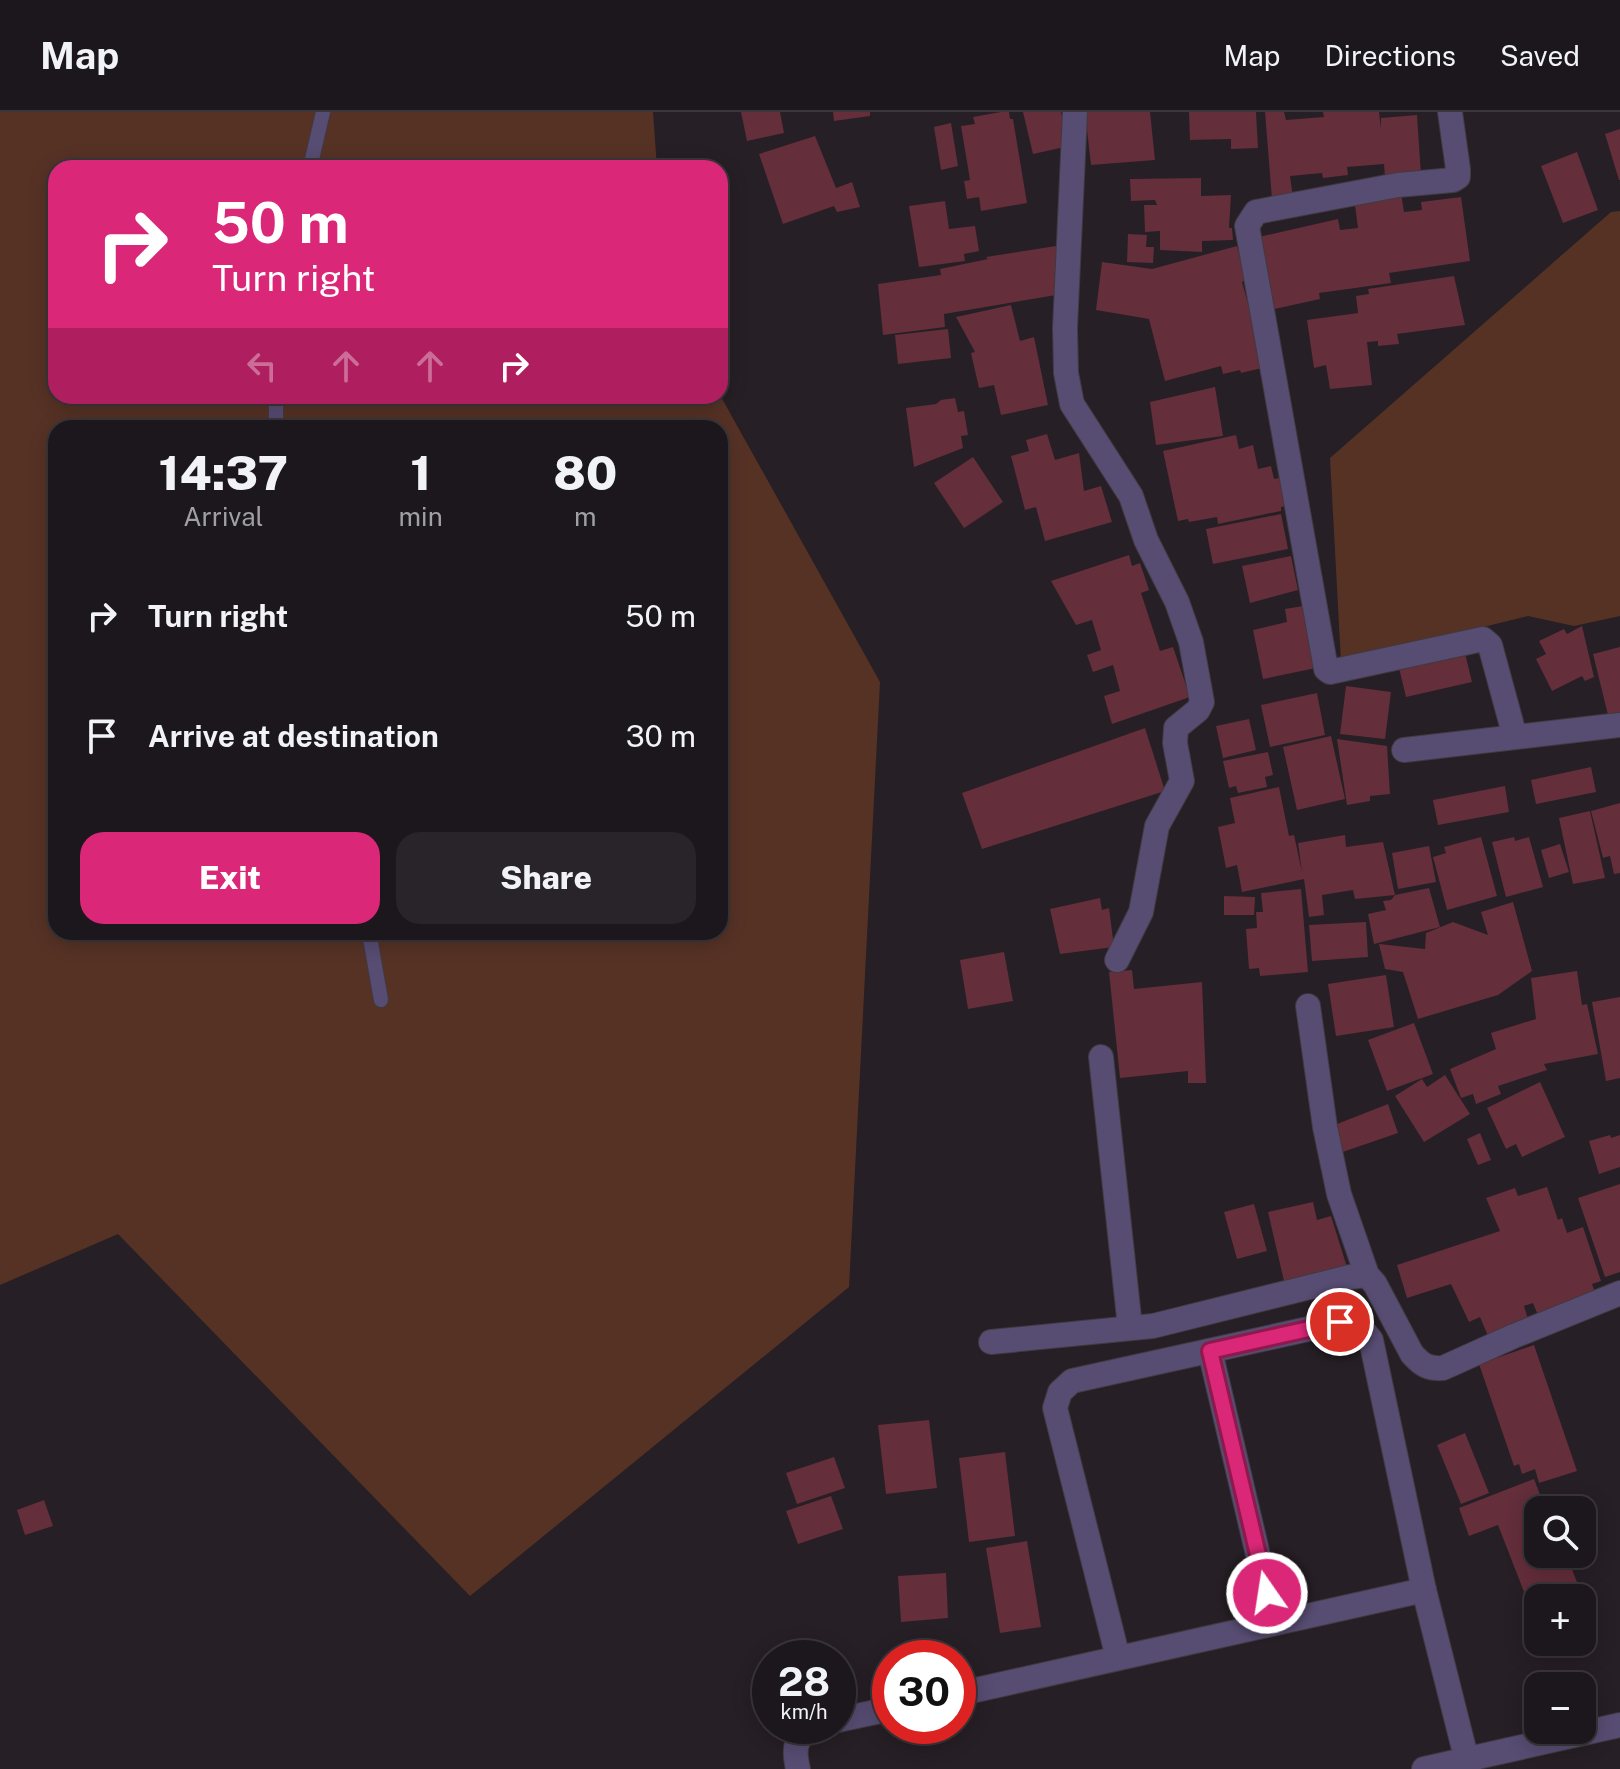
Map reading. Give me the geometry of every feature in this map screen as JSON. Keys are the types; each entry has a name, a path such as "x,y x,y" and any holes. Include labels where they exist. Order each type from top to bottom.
{"street":[{"path":"1075,112 1065,328 1066,373 1072,404 1131,496 1146,540 1177,602 1191,642 1202,702 1198,710 1176,728 1175,743 1182,781 1157,826 1141,912 1117,960"},
{"path":"1450,112 1458,169 1458,177 1453,180 1398,185 1256,212 1247,226 1326,669 1330,672 1483,639 1490,645 1515,737"},
{"path":"1404,750 1620,725"},
{"path":"1308,1006 1325,1127 1336,1180 1367,1275 1375,1284 1412,1354 1421,1364 1431,1369 1443,1368 1620,1293"},
{"path":"1101,1057 1130,1327"},
{"path":"991,1342 1153,1326 1367,1275"},
{"path":"1118,1658 1055,1408 1060,1392 1072,1381 1340,1322 1357,1323 1371,1340 1424,1590 1468,1764"},
{"path":"1210,1351 1274,1623"},
{"path":"976,1690 1424,1590"},
{"path":"1424,1769 1468,1764 1620,1725"},
{"path":"796,1744 794,1751 798,1769"}],"lane":[{"path":"312,160 323,112"},
{"path":"370,940 381,1000"}],"shaded area":[{"path":"0,112 653,112 656,160 48,160 48,404 725,404 880,682 849,1287 470,1596 118,1234 0,1285"},
{"path":"1620,211 1620,616 1574,626 1528,616 1341,662 1330,458 1611,212"}],"building":[{"path":"741,112 780,112 784,133 747,141"},
{"path":"833,112 870,112 870,116 834,121"},
{"path":"1009,112 1010,119 1013,119 1027,203 981,211 979,197 967,199 964,181 970,180 961,126 975,124 973,117"},
{"path":"1023,112 1061,112 1069,146 1033,154"},
{"path":"1085,112 1150,112 1155,160 1091,165"},
{"path":"1189,112 1256,112 1258,148 1231,149 1231,139 1190,140"},
{"path":"1265,112 1284,112 1286,120 1324,117 1323,112 1379,112 1381,129 1381,118 1417,115 1421,175 1385,178 1384,164 1347,167 1348,175 1323,178 1322,173 1290,176 1293,198 1272,199"},
{"path":"951,123 958,166 941,170 934,127"},
{"path":"1620,129 1620,180 1619,180 1605,134"},
{"path":"815,136 836,188 852,182 860,207 837,212 834,206 783,224 759,154"},
{"path":"1577,152 1598,210 1563,223 1541,166"},
{"path":"1201,178 1201,196 1231,195 1229,228 1232,228 1233,240 1202,241 1202,252 1160,250 1160,231 1145,232 1144,205 1157,205 1155,200 1131,201 1130,179"},
{"path":"1400,186 1404,212 1422,210 1421,202 1461,197 1470,261 1389,273 1391,283 1319,293 1320,299 1265,311 1254,238 1338,219 1340,230 1358,228 1354,198"},
{"path":"945,201 949,229 975,226 979,251 964,254 965,261 919,267 909,206"},
{"path":"1128,234 1147,235 1146,247 1154,247 1153,263 1127,262"},
{"path":"1056,246 1056,295 944,314 945,327 883,335 878,284 941,275 940,269 988,259 986,257"},
{"path":"1237,246 1246,280 1242,282 1266,367 1223,374 1221,366 1165,381 1149,319 1096,310 1102,262 1152,269"},
{"path":"1454,276 1465,325 1397,334 1399,344 1378,346 1378,341 1367,342 1372,385 1330,389 1326,365 1314,368 1307,320 1358,313 1356,296 1369,294 1368,289"},
{"path":"1011,305 1020,341 1034,337 1048,405 1001,415 994,385 979,388 971,353 975,352 956,317"},
{"path":"948,329 951,358 898,364 895,335"},
{"path":"1215,387 1223,436 1156,445 1150,402"},
{"path":"955,398 958,412 964,411 968,435 961,436 963,448 914,467 906,408"},
{"path":"1047,434 1055,460 1079,453 1084,491 1101,486 1112,522 1045,541 1036,507 1025,510 1011,456 1029,451 1026,440"},
{"path":"1236,435 1239,449 1253,445 1258,469 1271,466 1274,479 1284,477 1290,505 1281,507 1281,511 1218,524 1217,517 1178,521 1163,451"},
{"path":"973,457 1003,502 964,528 934,483"},
{"path":"1281,514 1288,549 1213,564 1206,529"},
{"path":"1129,555 1132,566 1140,563 1149,590 1141,593 1160,651 1173,647 1190,697 1112,724 1104,696 1120,691 1113,665 1093,672 1087,655 1101,650 1092,620 1076,625 1051,581"},
{"path":"1291,556 1298,590 1250,603 1242,566"},
{"path":"1303,606 1316,668 1263,679 1253,630 1287,622 1285,609"},
{"path":"1582,626 1594,677 1585,681 1582,676 1552,691 1536,659 1546,654 1539,641 1564,629 1567,634"},
{"path":"1620,647 1620,721 1610,723 1593,654"},
{"path":"1464,649 1472,682 1406,697 1398,664"},
{"path":"1346,686 1391,692 1385,739 1340,734"},
{"path":"1317,693 1325,735 1270,747 1261,705"},
{"path":"1249,719 1256,750 1223,758 1216,726"},
{"path":"1145,728 1165,791 982,849 962,793"},
{"path":"1331,736 1345,799 1297,810 1283,747"},
{"path":"1337,739 1387,746 1390,794 1370,796 1370,801 1347,805"},
{"path":"1268,752 1273,775 1265,777 1267,787 1238,793 1236,786 1229,788 1223,761"},
{"path":"1591,767 1596,792 1536,804 1531,780"},
{"path":"1505,786 1509,812 1438,825 1433,800"},
{"path":"1279,787 1289,836 1294,835 1302,872 1298,843 1345,835 1346,847 1383,842 1395,895 1355,899 1353,890 1322,895 1324,915 1309,917 1304,879 1242,892 1237,865 1226,868 1218,827 1235,823 1230,798"},
{"path":"1620,803 1620,873 1614,874 1610,856 1603,858 1591,811"},
{"path":"1590,811 1605,878 1573,884 1559,818"},
{"path":"1481,837 1497,896 1447,910 1433,857 1446,853 1444,847"},
{"path":"1514,837 1515,841 1529,837 1543,887 1506,897 1492,842"},
{"path":"1560,844 1569,872 1549,878 1541,850"},
{"path":"1429,846 1436,882 1398,889 1392,853"},
{"path":"1429,888 1440,927 1374,944 1368,914 1386,910 1383,901 1391,900 1395,895"},
{"path":"1301,889 1308,972 1260,976 1259,968 1249,969 1246,929 1257,928 1256,912 1263,912 1261,893"},
{"path":"1224,896 1255,897 1254,915 1224,915"},
{"path":"1100,898 1102,910 1109,908 1114,947 1060,954 1050,909"},
{"path":"1513,902 1532,971 1498,995 1418,1019 1403,972 1385,969 1379,944 1425,949 1426,933 1453,922 1488,935 1481,912"},
{"path":"1366,922 1368,957 1312,961 1309,925"},
{"path":"1004,952 1013,1001 968,1009 960,960"},
{"path":"1132,970 1134,989 1202,982 1206,1083 1188,1083 1188,1071 1120,1078 1109,972"},
{"path":"1577,971 1582,1005 1587,1004 1598,1054 1544,1064 1547,1070 1498,1086 1501,1094 1476,1104 1473,1094 1461,1098 1450,1069 1496,1049 1491,1033 1536,1019 1531,978"},
{"path":"1386,975 1394,1027 1336,1036 1328,984"},
{"path":"1620,997 1620,1078 1606,1081 1592,1002"},
{"path":"1414,1023 1433,1074 1387,1091 1368,1040"},
{"path":"1445,1075 1470,1114 1424,1142 1395,1096 1422,1079 1427,1087"},
{"path":"1540,1082 1565,1137 1522,1157 1516,1144 1506,1149 1487,1108"},
{"path":"1388,1104 1398,1133 1334,1155 1332,1126"},
{"path":"1480,1133 1491,1160 1478,1165 1467,1139"},
{"path":"1610,1135 1611,1138 1620,1135 1620,1167 1599,1174 1589,1141"},
{"path":"1620,1184 1620,1272 1605,1277 1578,1198"},
{"path":"1547,1187 1558,1220 1562,1218 1567,1233 1583,1227 1601,1281 1592,1284 1596,1295 1539,1318 1533,1303 1524,1306 1528,1319 1488,1336 1480,1317 1469,1322 1451,1284 1407,1298 1397,1265 1500,1231 1486,1198 1515,1188 1518,1196"},
{"path":"1313,1202 1317,1220 1331,1216 1347,1267 1284,1281 1268,1212"},
{"path":"1254,1204 1267,1251 1237,1259 1224,1212"},
{"path":"1534,1345 1577,1471 1539,1483 1535,1469 1522,1474 1519,1464 1514,1466 1479,1364"},
{"path":"929,1420 937,1488 886,1494 878,1425"},
{"path":"1465,1433 1489,1493 1461,1504 1437,1445"},
{"path":"1005,1452 1015,1536 969,1542 959,1458"},
{"path":"834,1457 845,1488 797,1504 786,1473"},
{"path":"1534,1479 1541,1496 1524,1496 1524,1568 1571,1568 1578,1584 1524,1584 1524,1592 1498,1525 1469,1536 1459,1508"},
{"path":"831,1496 843,1529 798,1544 786,1511"},
{"path":"44,1500 53,1526 25,1535 17,1510"},
{"path":"1027,1541 1041,1627 1000,1633 986,1548"},
{"path":"946,1573 948,1618 901,1622 898,1576"}],"route":[{"path":"1267,1593 1210,1351 1340,1322"}]}
